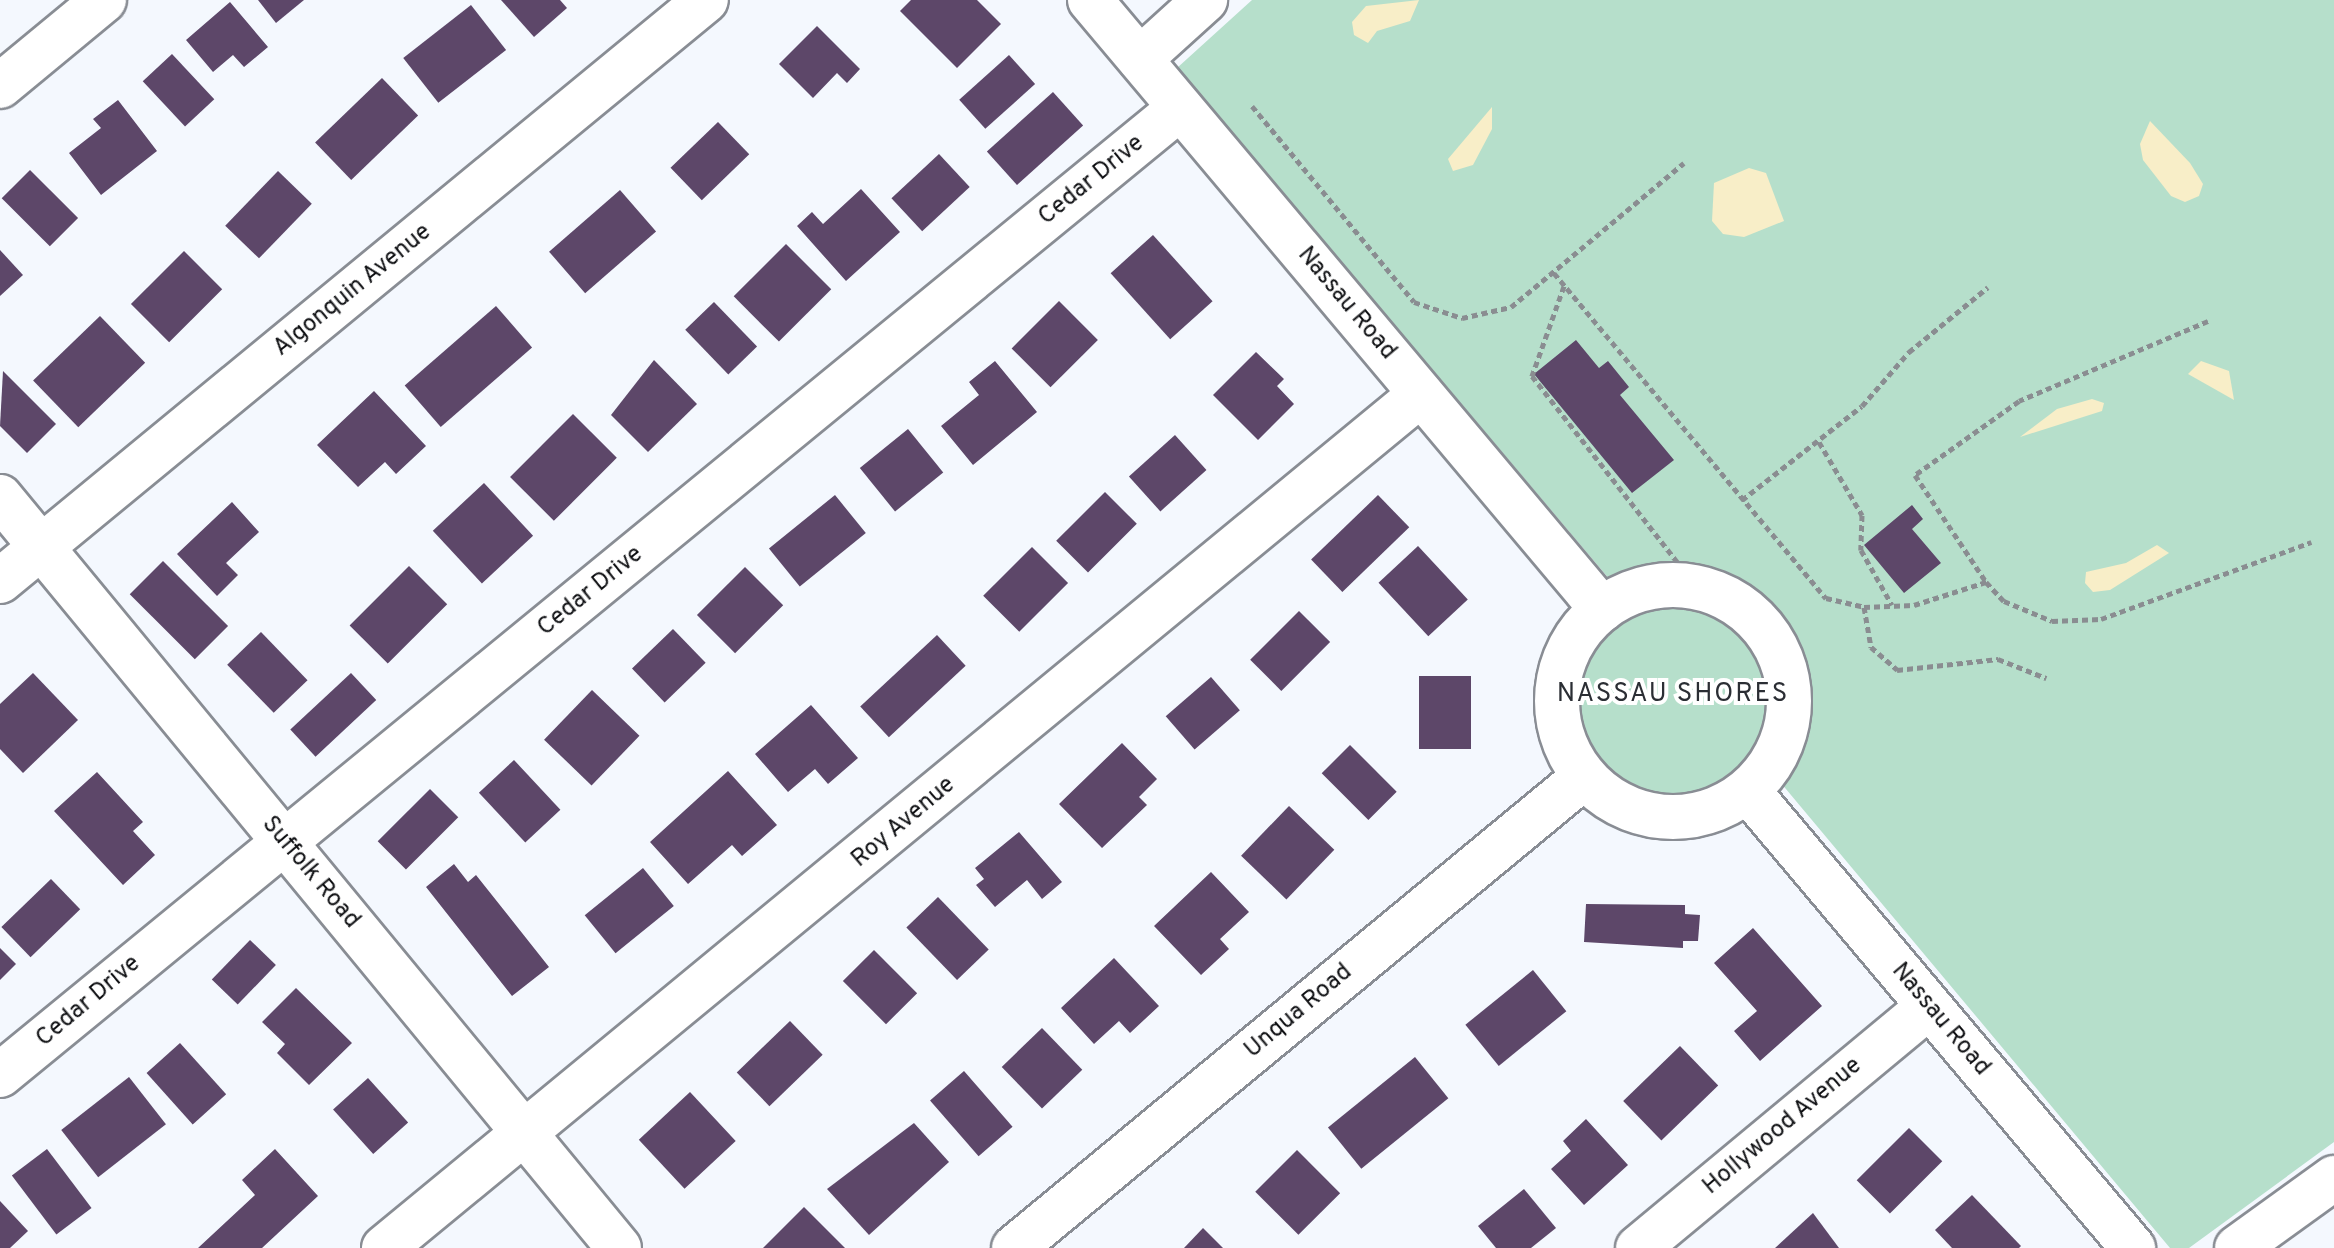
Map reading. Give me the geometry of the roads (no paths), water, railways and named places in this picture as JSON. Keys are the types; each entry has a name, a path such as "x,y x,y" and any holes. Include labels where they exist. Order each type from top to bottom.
{"street":[{"path":"0,86 104,0"},
{"name":"Algonquin Avenue","path":"0,581 706,0"},
{"name":"Nassau Road","path":"1090,0 1602,609"},
{"path":"1140,59 1205,0"},
{"name":"Cedar Drive","path":"0,1075 286,844 1180,108"},
{"name":"Roy Avenue","path":"384,1248 1421,394"},
{"name":"Suffolk Road","path":"0,497 619,1248"},
{"path":"1653,587 1697,587 1754,618 1786,674 1784,738 1748,791 1708,812 1664,817 1620,805 1584,777 1564,741 1557,689 1574,640 1602,609 1653,587"},
{"name":"Unqua Road","path":"1014,1248 1584,777"},
{"name":"Nassau Road","path":"1748,791 2133,1248"},
{"name":"Hollywood Avenue","path":"1638,1248 1929,1006"},
{"path":"2237,1248 2273,1232 2334,1178"}],"district":[{"name":"NASSAU SHORES","path":"1673,695"}]}
